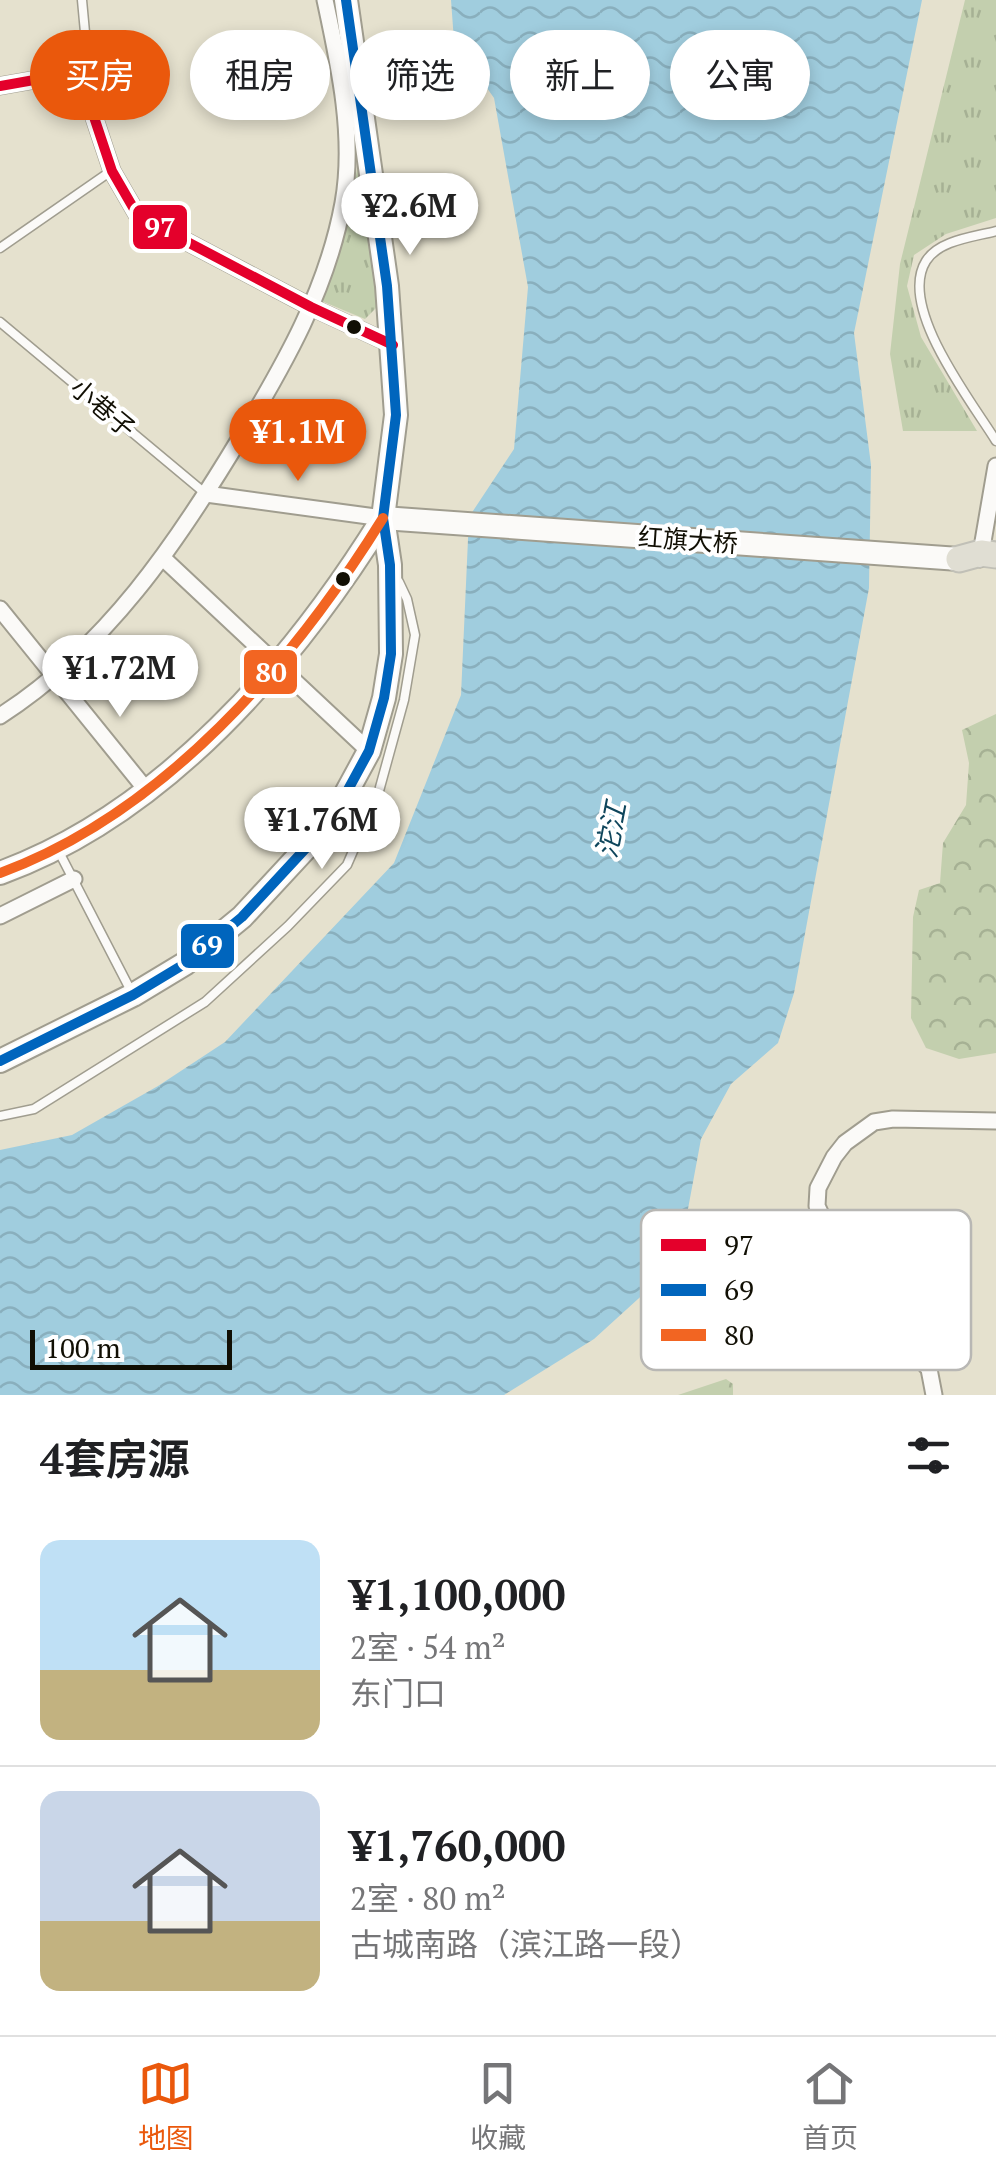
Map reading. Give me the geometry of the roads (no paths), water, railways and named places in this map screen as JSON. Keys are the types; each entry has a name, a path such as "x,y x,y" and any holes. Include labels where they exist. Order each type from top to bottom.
{"street":[{"path":"0,716 57,676 164,559 293,350 312,307 336,232 348,152 325,0"},
{"path":"0,1061 133,995 186,963 228,928 304,853 341,804 369,751 391,654 390,565 383,518 396,415 388,286 346,0"},
{"path":"0,86 30,81"},
{"path":"95,120 112,171 138,216 393,346"},
{"path":"982,559 996,466"},
{"path":"206,494 383,518"},
{"path":"0,873 58,850 148,792 258,688 345,580 383,518"},
{"name":"红旗大桥","path":"383,518 982,559"},
{"path":"164,559 369,751"},
{"path":"0,609 148,792"},
{"path":"0,916 74,879"},
{"path":"819,1210 818,1188 834,1157 874,1122 996,1121"},
{"path":"929,1370 934,1395"}],"lane":[{"path":"82,0 85,30"},
{"path":"0,248 112,171"},
{"path":"996,231 955,241 927,258 919,279 920,304 938,348 996,441"},
{"name":"小巷子","path":"0,322 206,494"},
{"path":"0,1116 34,1109 205,1002 288,926 347,864 379,791 395,739 414,635 407,599 390,565"},
{"path":"58,850 133,995"}],"water":[{"name":"沱江","path":"451,0 922,0 854,333 871,465 869,588 794,993 778,1043 731,1084 701,1139 688,1210 641,1210 641,1296 594,1339 504,1395 0,1395 0,1150 72,1135 225,1042 394,863 461,695 469,517 514,449 528,287 490,92 490,30 453,30"}]}
